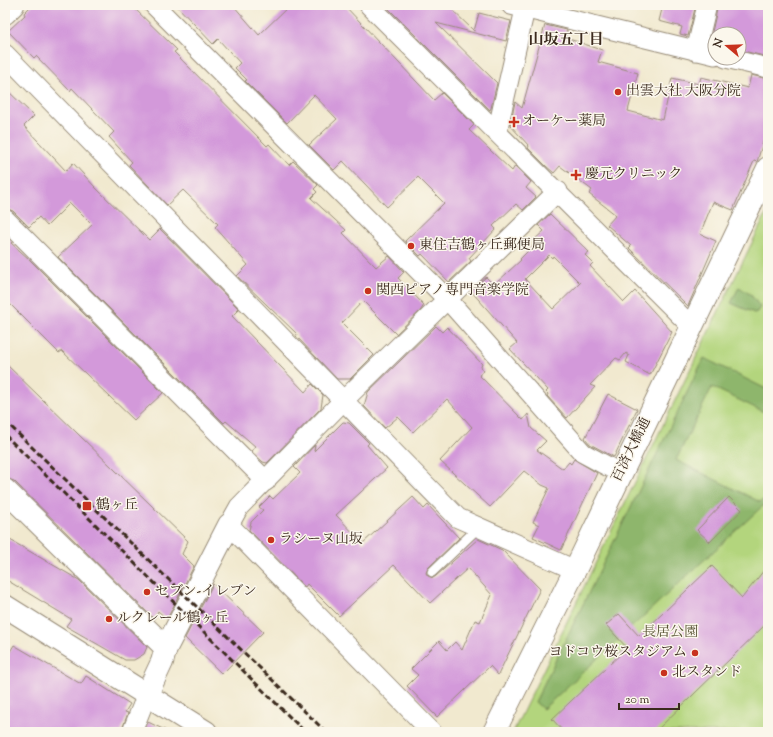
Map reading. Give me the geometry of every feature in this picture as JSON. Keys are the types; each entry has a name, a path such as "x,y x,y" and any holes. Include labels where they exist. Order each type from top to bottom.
{"street":[{"path":"5,13 14,5"},
{"path":"154,5 448,300 583,453 620,473"},
{"path":"369,5 558,191 692,327"},
{"path":"696,51 707,5"},
{"path":"497,132 521,6 707,53"},
{"path":"5,54 342,401 458,518 575,570"},
{"path":"747,63 768,68"},
{"name":"百済大橋通","path":"494,732 575,570 620,473 768,168"},
{"path":"132,732 162,662 166,648 229,525 240,507 342,401 448,300 558,191"},
{"path":"5,219 266,481"},
{"path":"5,490 166,648"},
{"path":"229,525 432,732"},
{"path":"5,606 206,732"}],"lane":[{"path":"432,572 479,528"}],"green space":[{"name":"長居公園","path":"768,210 768,732 513,732"},
{"path":"739,287 751,295 760,307 757,312 754,313 731,303"},
{"path":"704,358 768,390 768,414 712,387 676,460 760,502 766,498 768,494 768,501 543,709 535,702"}],"building":[{"path":"32,5 131,5 177,50 174,52 267,146 269,144 289,165 293,161 318,185 314,189 317,192 311,198 346,230 343,233 376,267 389,256 404,272 398,278 424,305 421,310 396,334 363,301 342,323 374,355 350,379 337,379 296,336 297,334 237,276 248,265 215,227 218,224 183,190 167,205 129,165 132,162 109,137 114,132 72,88 70,91 36,56 34,58 8,31 25,15 24,13"},
{"path":"176,5 233,5 259,35 290,5 344,5 434,100 442,93 474,125 469,130 512,171 515,166 531,182 526,188 536,197 523,210 516,204 493,226 496,229 469,258 471,261 449,282 422,254 420,256 405,241 444,203 418,177 387,207 343,161 334,170 309,145 337,119 314,95 287,123 245,81 247,80 235,68 240,63 218,39 213,44"},
{"path":"385,5 447,5 474,31 479,13 511,21 506,41 436,23 497,83 490,110"},
{"path":"663,5 696,5 688,36 680,34 682,27 659,21"},
{"path":"718,5 768,5 768,57 747,52 747,26 713,26"},
{"path":"545,25 567,30 566,38 602,50 598,62 638,73 628,111 663,120 672,78 699,84 701,77 748,88 751,75 768,79 768,125 757,162 754,161 733,210 713,202 700,234 716,241 688,306 629,248 631,246 607,225 616,215 589,194 592,190 560,166 554,173 528,148 529,146 510,125 515,102 522,108"},
{"path":"5,88 34,116 24,126 66,171 73,163 95,187 149,240 160,229 239,309 232,316 305,392 312,384 323,395 321,408 267,463 263,462 251,451 256,447 226,421 224,423 58,257 92,225 70,203 47,226 39,217 29,227 13,211 5,208"},
{"path":"550,214 589,252 585,255 593,263 590,266 624,302 635,291 672,332 650,375 626,362 629,355 626,353 620,360 616,358 590,385 595,387 567,418 547,396 548,394 546,392 548,390 510,349 517,343 471,291 486,277 494,285 521,260 520,259 537,242 534,240 544,231 538,225","holes":["549,255 552,258 553,256 580,283 553,309 525,279"]},
{"path":"5,235 12,242 11,243 29,259 163,393 134,420 62,351 59,353 5,299"},
{"path":"436,326 442,332 447,327 482,364 481,367 484,371 479,375 523,420 528,414 531,428 546,441 537,450 563,469 569,462 571,464 574,459 597,473 561,550 533,537 539,525 533,522 549,488 542,485 524,471 490,507 440,461 472,427 447,399 413,432 398,417 385,428 364,406 368,392"},
{"path":"5,363 188,541 182,554 194,566 167,619 158,611 154,619 14,481 5,478"},
{"path":"608,394 637,409 614,457 590,444 585,438"},
{"path":"343,422 349,423 369,443 367,445 387,468 336,515 363,543 413,497 424,509 428,505 459,538 428,568 426,573 428,576 433,578 436,576 478,539 502,550 540,589 498,675 490,666 437,717 407,686 418,675 411,669 439,641 447,650 455,642 462,650 475,620 480,622 492,595 468,568 430,603 394,565 339,616 307,584 305,587 249,530 251,522 263,510 259,507 270,496 273,499 300,473 294,467 315,445 314,451"},
{"path":"729,497 742,510 710,542 697,530"},
{"path":"5,537 79,580 147,647 144,654 134,660 125,660 66,626 71,619 5,579"},
{"name":"ヨドコウ桜スタジアム","path":"768,565 768,622 655,732 564,732 552,719 627,648 606,625 619,614 639,636 712,566 742,598"},
{"path":"213,584 263,632 222,674 185,638"},
{"path":"14,645 81,684 86,676 130,704 125,712 128,713 121,732 5,732 5,660"},
{"path":"148,722 169,732 144,732"}],"railway":[{"path":"5,421 326,732"},
{"path":"5,435 305,732"}],"place":[{"name":"出雲大社 大阪分院","path":"618,92"},
{"name":"オーケー薬局","path":"514,122"},
{"name":"慶元クリニック","path":"576,175"},
{"name":"東住吉鶴ヶ丘郵便局","path":"411,246"},
{"name":"関西ピアノ専門音楽学院","path":"368,291"},
{"name":"鶴ヶ丘","path":"87,506"},
{"name":"ラシーヌ山坂","path":"271,540"},
{"name":"セブン-イレブン","path":"147,592"},
{"name":"ルクレール鶴ヶ丘","path":"109,619"},
{"name":"ヨドコウ桜スタジアム","path":"695,653"},
{"name":"北スタンド","path":"664,673"}],"district":[{"name":"山坂五丁目","path":"566,40"}]}
